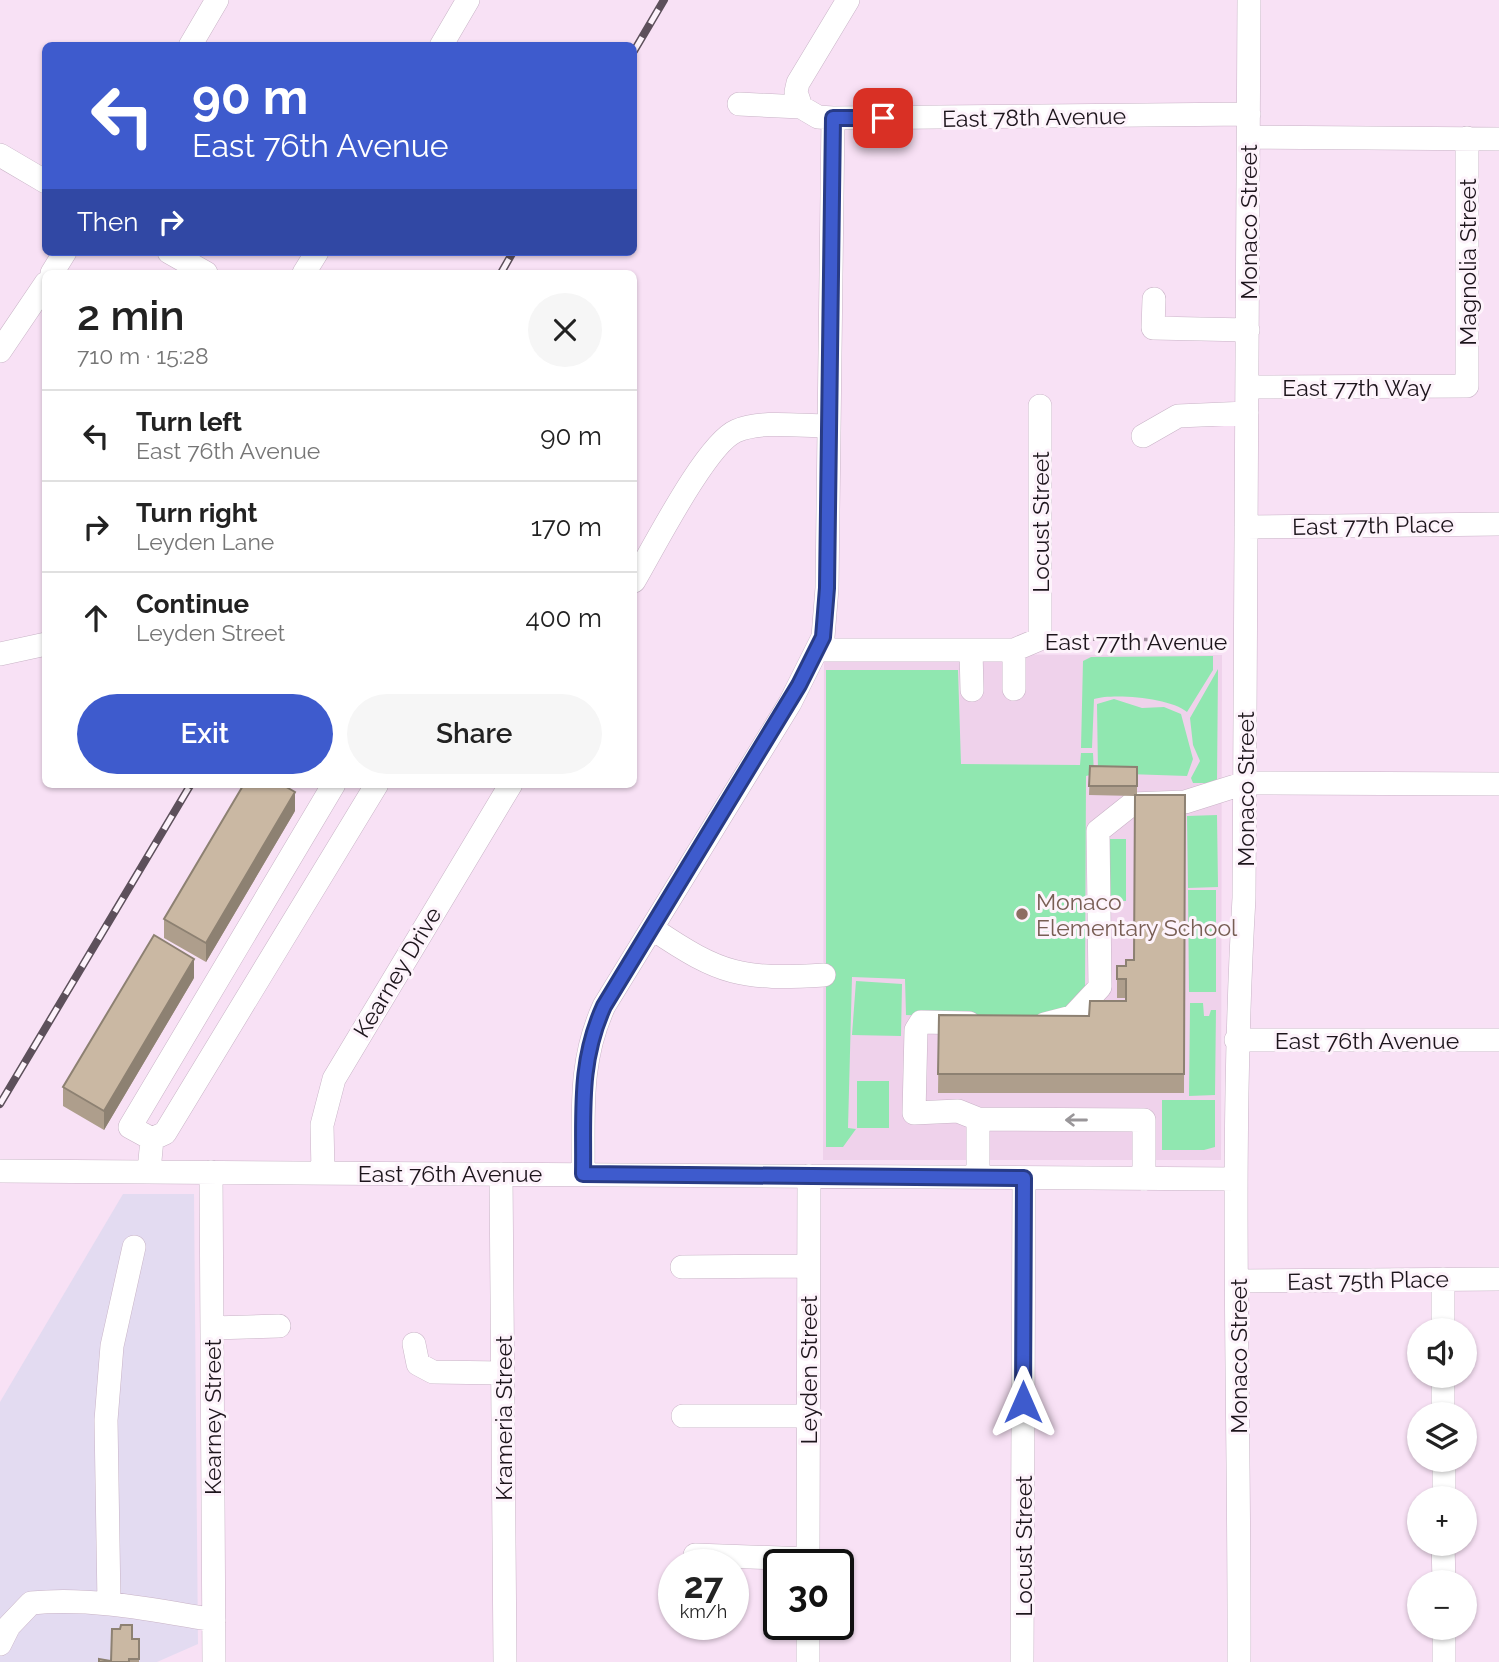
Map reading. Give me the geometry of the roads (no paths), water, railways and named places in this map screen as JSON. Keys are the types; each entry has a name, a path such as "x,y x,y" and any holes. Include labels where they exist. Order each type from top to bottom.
{"street":[{"path":"192,42 217,0"},
{"path":"443,42 468,0"},
{"path":"801,107 796,92 798,83 848,0"},
{"name":"Monaco Street","path":"1239,1662 1236,1040 1244,898 1249,0"},
{"name":"East 78th Avenue","path":"739,104 801,107 818,117 833,118 1249,125 1499,139"},
{"path":"583,1174 585,1070 591,1036 604,1006 790,703 818,650 825,628 833,118"},
{"name":"Magnolia Street","path":"1467,138 1467,386"},
{"path":"0,155 42,180"},
{"path":"176,256 201,270"},
{"path":"0,351 42,289"},
{"path":"1154,299 1153,328 1248,330"},
{"name":"East 77th Way","path":"1247,387 1467,386"},
{"name":"Locust Street","path":"1040,406 1040,639"},
{"path":"1143,436 1178,416 1247,413"},
{"path":"637,575 697,475 724,438 743,428 827,426"},
{"name":"East 77th Place","path":"1246,527 1499,524"},
{"name":"East 77th Avenue","path":"818,650 1014,650 1040,639"},
{"path":"0,654 42,645"},
{"path":"971,650 972,690"},
{"path":"1014,650 1014,689"},
{"path":"1021,1024 1047,1024 1072,1017 1100,987 1098,831 1132,804 1185,802 1245,783 1499,784"},
{"path":"152,1139 130,1127 332,788"},
{"path":"152,1139 165,1133 375,788"},
{"name":"Kearney Drive","path":"323,1172 322,1125 334,1079 509,788"},
{"path":"653,929 707,963 737,974 762,977 824,975"},
{"path":"996,1023 921,1022 916,1030 914,1113 958,1111 978,1119 1144,1120 1144,1179"},
{"name":"East 76th Avenue","path":"1236,1040 1499,1040"},
{"path":"978,1119 978,1177"},
{"path":"149,1171 152,1139"},
{"name":"East 76th Avenue","path":"0,1171 1236,1179"},
{"name":"Kearney Street","path":"211,1172 214,1662"},
{"name":"Krameria Street","path":"501,1174 505,1662"},
{"name":"Leyden Street","path":"808,1549 809,1176"},
{"name":"Locust Street","path":"1022,1662 1024,1178"},
{"path":"108,1603 106,1420 112,1346 134,1247"},
{"path":"682,1267 808,1266"},
{"path":"1443,1279 1443,1318"},
{"name":"East 75th Place","path":"1237,1281 1499,1279"},
{"path":"212,1328 279,1326"},
{"path":"414,1344 418,1364 433,1372 503,1373"},
{"path":"683,1416 808,1416"},
{"path":"0,1644 9,1626 31,1603 65,1599 214,1620"},
{"path":"808,1640 808,1662"},
{"path":"1444,1640 1444,1662"}],"railway":[{"path":"637,46 664,0"},
{"path":"503,270 511,256"},
{"path":"0,1104 189,788"}],"place":[{"name":"Monaco Elementary School","path":"1022,914"}]}
